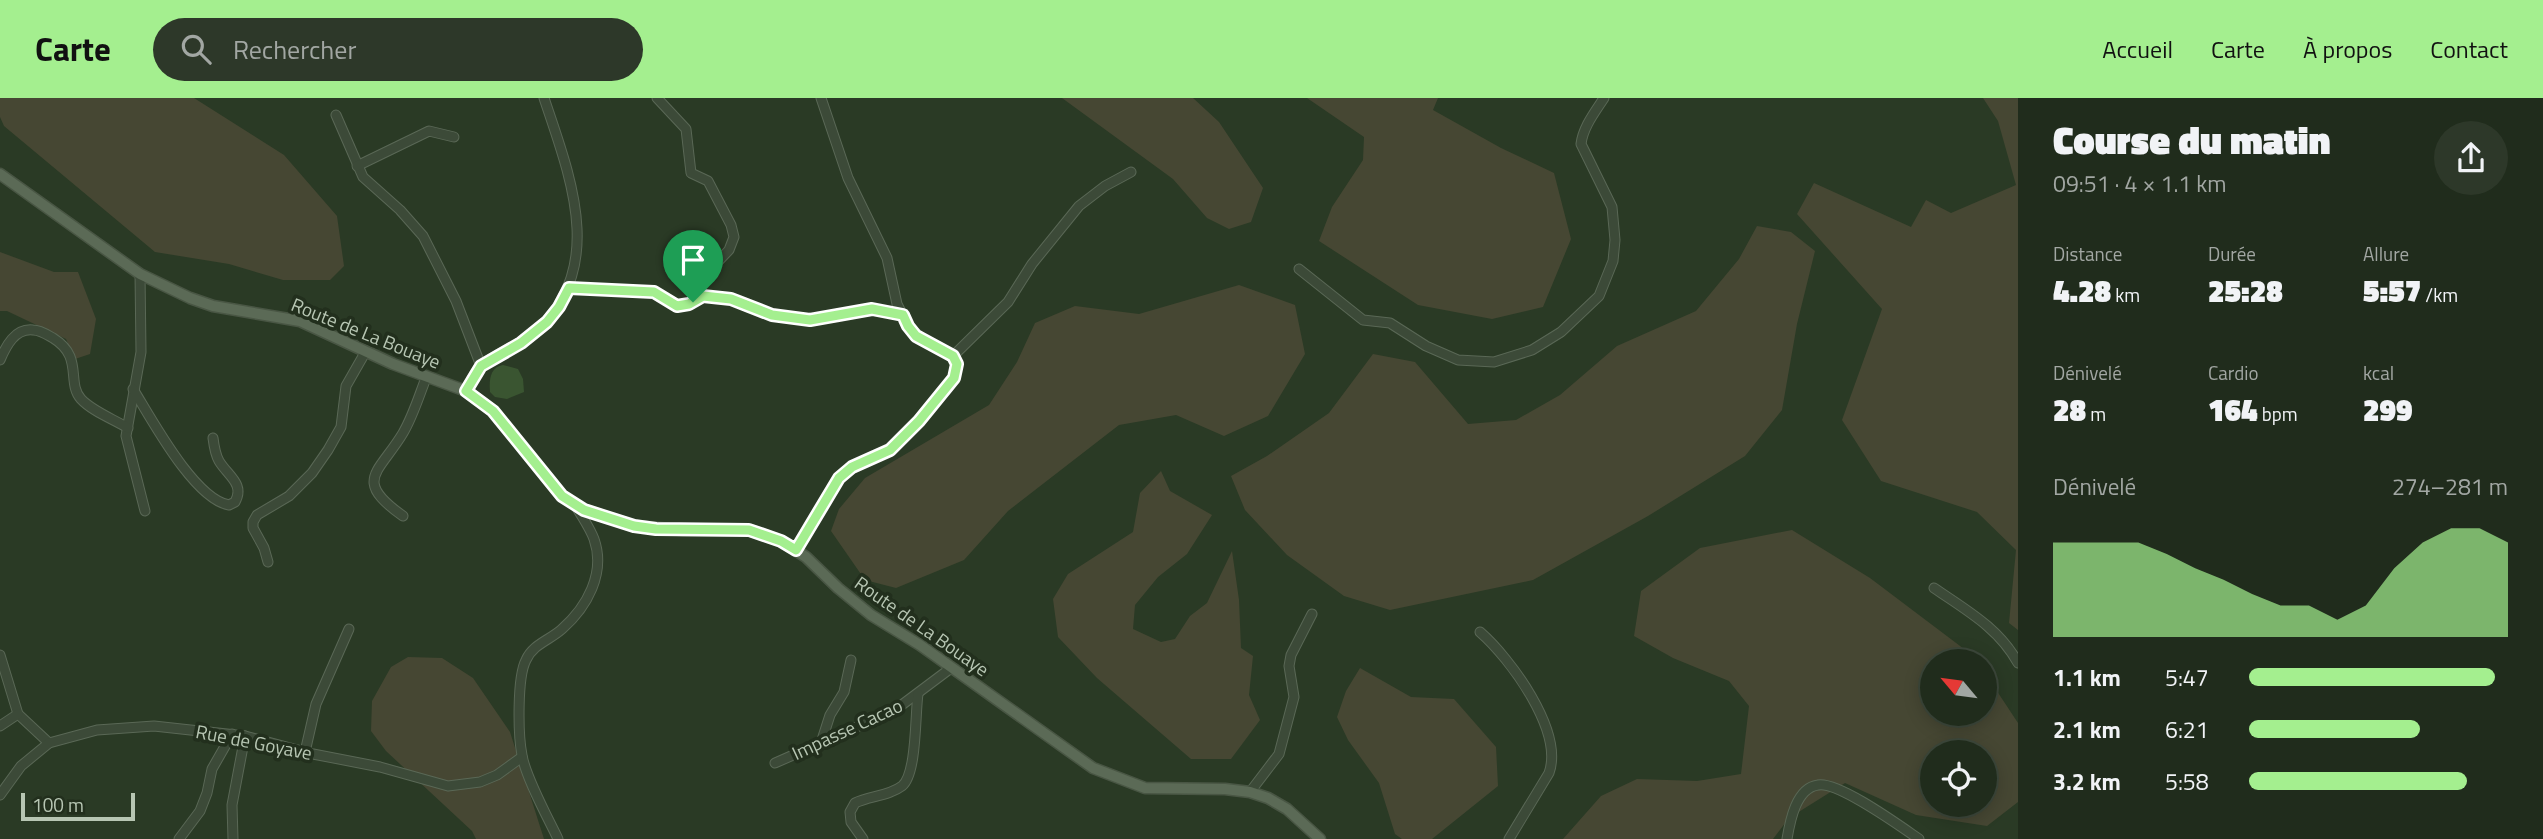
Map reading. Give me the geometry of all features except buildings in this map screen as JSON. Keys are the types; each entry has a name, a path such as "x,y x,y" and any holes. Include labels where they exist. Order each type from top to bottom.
{"main road":[{"name":"Route de La Bouaye","path":"0,174 141,274 190,298 213,306 300,321 426,377 466,391 493,411 562,496 576,506 606,519 634,526 683,530 749,530 781,541 796,550 854,602 1093,768 1145,788 1250,792 1287,809 1320,839"}],"street":[{"path":"466,391 481,366 521,343 547,322 569,288 578,247 577,212 544,98"},
{"path":"657,98 686,129 691,173 708,181 731,225 734,237 729,250 708,272 693,302"},
{"path":"796,550 839,478 852,467 890,450 954,378 957,364 953,356 916,336 908,326 897,304 887,258 848,178 821,98"},
{"path":"1299,269 1354,315 1363,320 1390,323 1426,346 1458,360 1494,362 1532,350 1561,332 1599,296 1613,261 1615,240 1612,207 1581,144 1585,129 1604,98"},
{"path":"336,115 363,177 400,210 423,236 456,301 481,366"},
{"path":"357,166 429,131 454,137"},
{"path":"953,356 1008,302 1032,264 1079,206 1105,186 1130,172"},
{"path":"141,274 141,352 133,389 127,447 145,511"},
{"path":"569,288 654,292 677,306 703,296 731,299 772,315 810,320 872,309 903,315"},
{"path":"0,360 16,334 24,330 44,332 65,347 70,356 78,396 128,428"},
{"path":"268,562 253,528 253,522 257,515 289,496 312,473 328,450 341,427 346,386 366,351"},
{"path":"403,516 382,500 374,487 374,475 411,419 426,377"},
{"path":"133,389 170,453 214,499 229,505 238,498 237,485 219,462 213,438"},
{"path":"558,839 522,757 519,683 526,659 533,649 562,629 597,578 599,563 594,539 576,506"},
{"path":"1934,588 1981,620 2009,646 2018,663"},
{"path":"1250,792 1279,754 1294,697 1289,666 1291,655 1312,614"},
{"path":"304,752 316,704 349,629"},
{"path":"1480,632 1520,678 1548,732 1553,764 1509,839"},
{"path":"0,655 18,714 49,743"},
{"path":"821,743 830,715 844,692 850,660"},
{"name":"Impasse Cacao","path":"775,763 895,709 951,668"},
{"path":"863,839 851,822 850,812 855,803 890,792 901,787 906,781 914,749 918,694"},
{"path":"0,726 18,714"},
{"name":"Rue de Goyave","path":"0,794 21,766 49,743 97,730 154,726 245,736 304,752 380,767 448,786 480,782 497,775 522,757"},
{"path":"179,839 200,811 212,769 232,734"},
{"path":"233,839 232,805 245,736"},
{"path":"1787,839 1790,817 1805,791 1815,785 1841,790 1919,839"}],"shaded area":[{"path":"0,98 194,98 284,155 337,216 344,266 330,280 283,280 229,264 155,252 4,126 0,117"},
{"path":"1062,98 1193,98 1219,122 1263,188 1251,222 1229,229 1207,218 1173,179"},
{"path":"1307,98 1438,98 1433,110 1501,148 1554,173 1571,239 1543,307 1492,319 1418,305 1319,241 1332,207 1363,160 1364,137"},
{"path":"1983,98 2018,98 2018,630 2009,623 2016,550 1977,512 1881,481 1842,420 1882,309 1797,214 1814,183 1911,227 1926,200 1951,213 2016,185 1998,121"},
{"path":"1757,226 1791,232 1815,251 1797,324 1782,410 1745,456 1648,516 1533,580 1390,610 1344,596 1287,555 1245,510 1231,476 1267,456 1329,413 1373,354 1415,362 1468,424 1516,420 1560,395 1617,346 1696,311 1739,259"},
{"path":"0,252 54,272 78,272 96,319 90,354 75,359 66,339 7,311 0,311"},
{"path":"1239,285 1295,305 1305,354 1268,416 1224,436 1176,415 1119,425 1008,511 964,560 896,588 865,580 831,531 839,509 865,478 989,405 1017,362 1035,323 1075,306 1139,314"},
{"path":"503,365 518,369 523,379 524,392 507,399 495,397 490,392 493,371"},
{"path":"1161,471 1170,491 1212,515 1187,554 1158,577 1135,605 1133,629 1161,642 1175,639 1190,616 1207,603 1232,551 1239,600 1241,648 1253,656 1249,695 1260,720 1231,759 1191,759 1097,678 1058,637 1053,599 1068,574 1133,532 1140,493"},
{"path":"1792,530 1870,578 1964,649 1920,649 1920,726 1997,726 1997,691 2018,723 2018,802 1987,826 1929,817 1997,817 1997,740 1920,740 1920,816 1845,783 1789,818 1773,839 1563,839 1601,796 1637,779 1697,781 1741,774 1749,706 1729,681 1673,658 1634,636 1641,591 1700,548"},
{"path":"408,657 442,658 473,678 510,732 544,839 476,839 472,831 386,751 371,731 372,701 391,667"},
{"path":"1360,668 1411,697 1454,699 1496,747 1498,786 1432,839 1402,839 1395,834 1379,783 1348,740 1337,717 1346,691"}],"route":[{"path":"569,288 654,292 677,306 693,302 703,296 731,299 772,315 810,320 872,309 903,315 916,336 953,356 957,364 954,378 919,421 890,450 852,467 839,478 796,550 781,541 749,530 656,529 606,519 584,510 562,496 493,411 466,391 481,366 530,337 554,315 569,288"}]}
